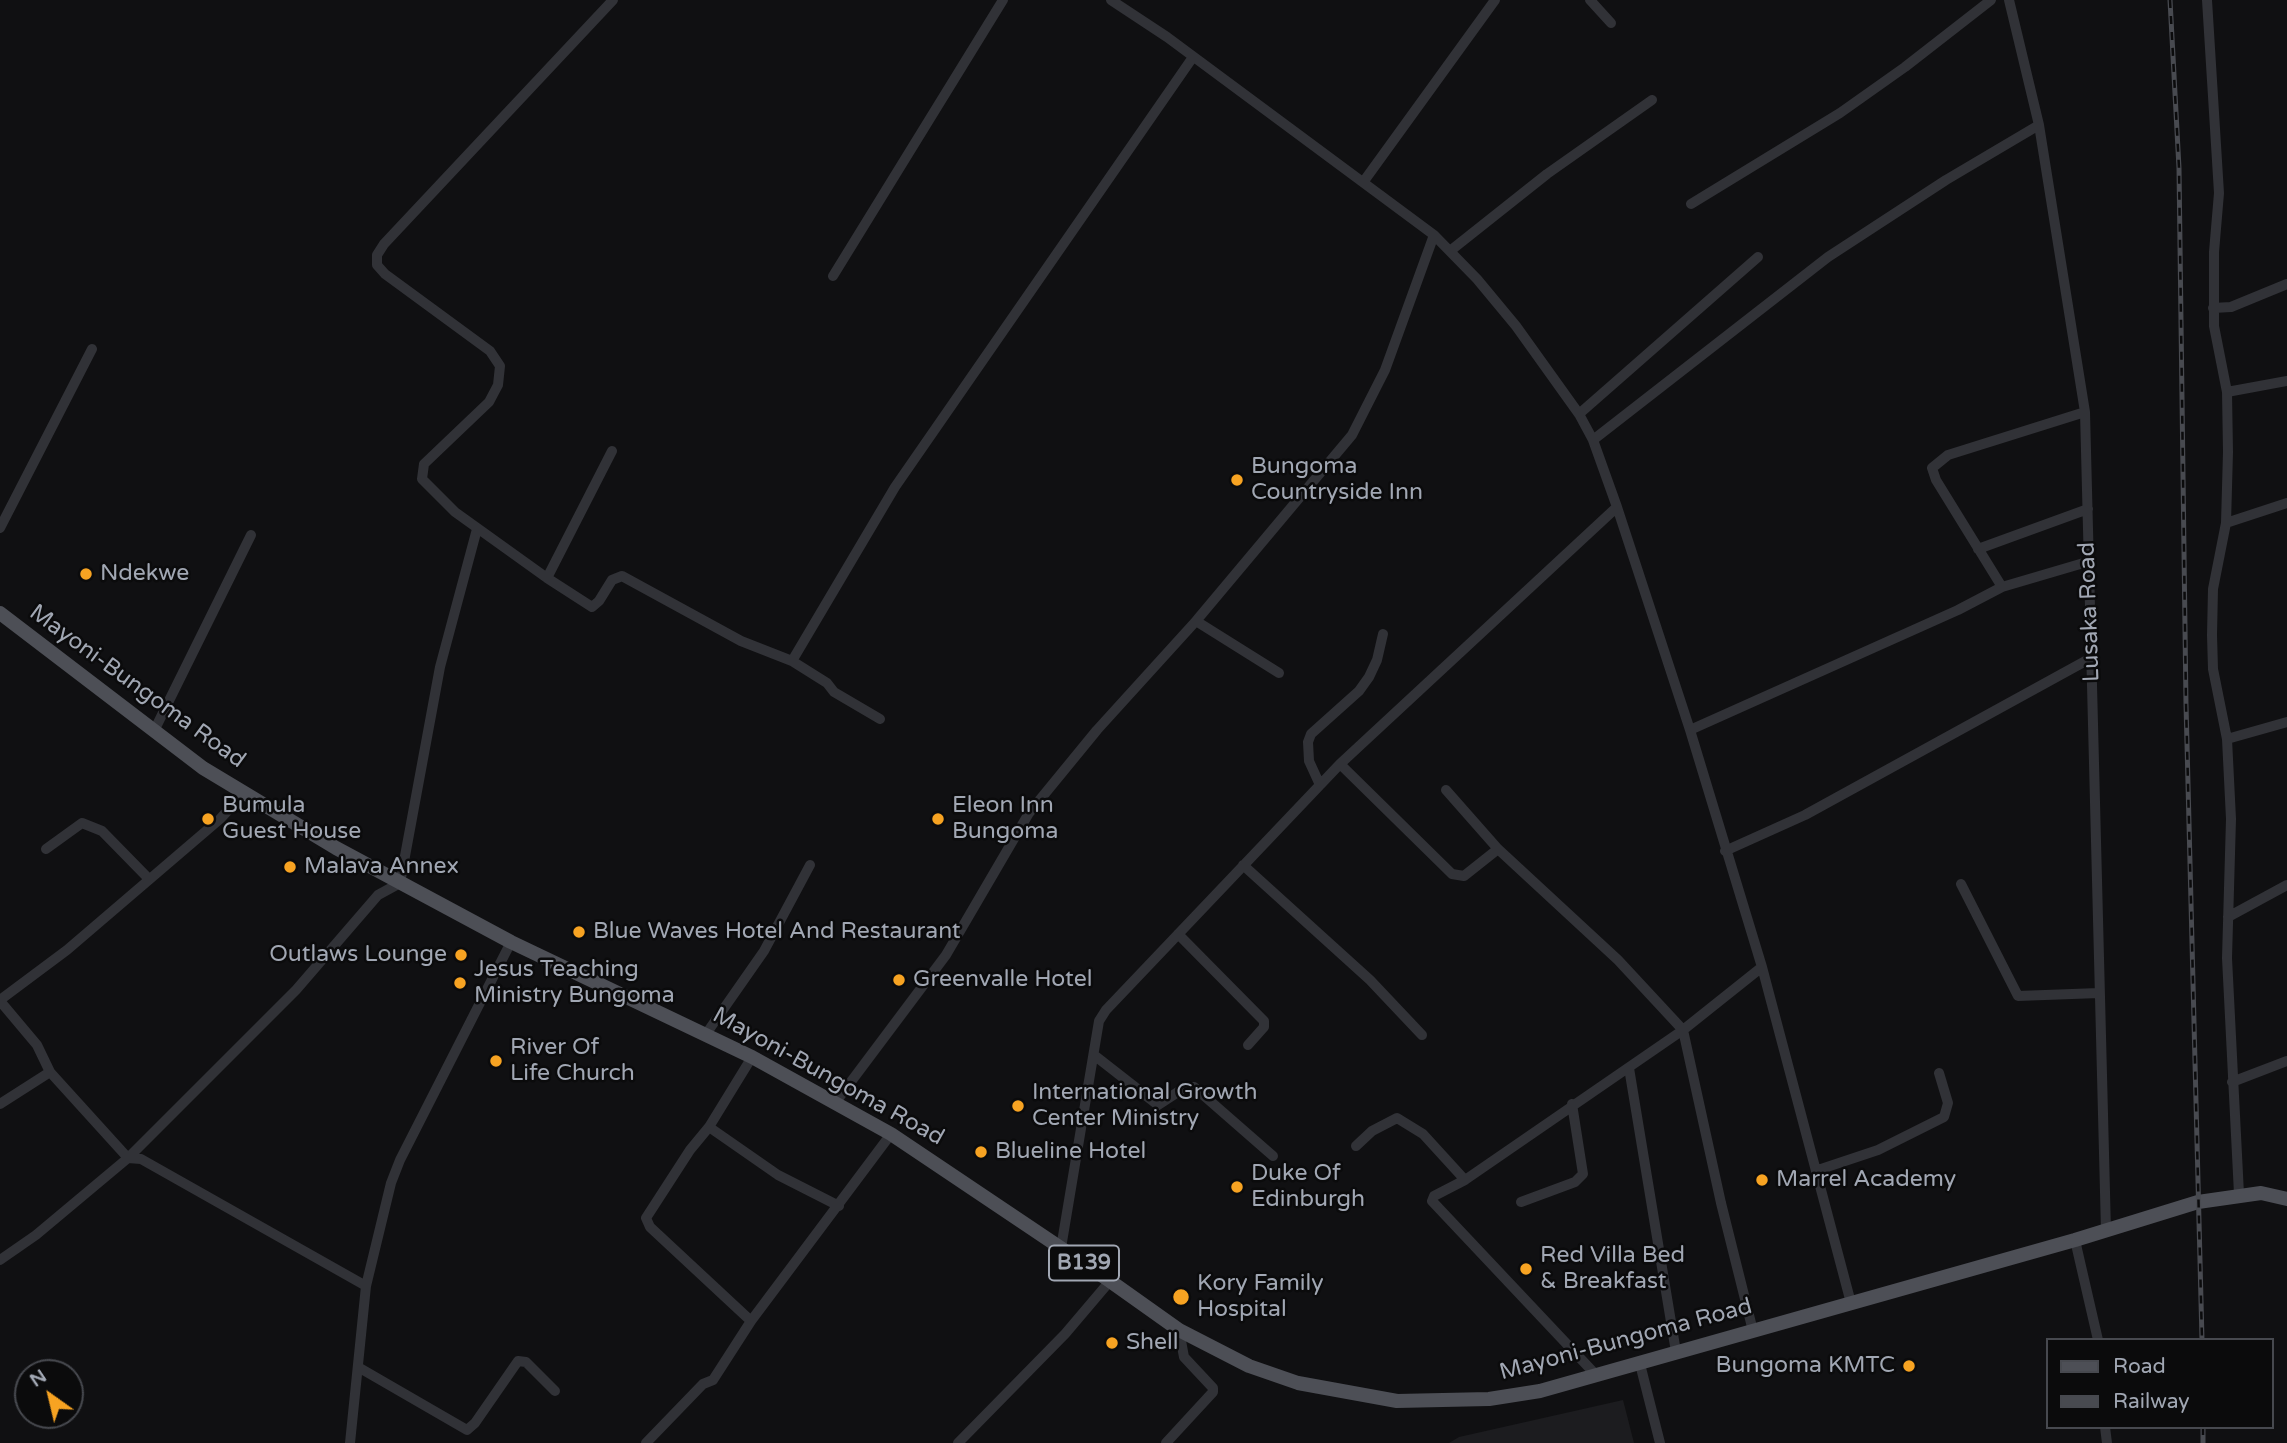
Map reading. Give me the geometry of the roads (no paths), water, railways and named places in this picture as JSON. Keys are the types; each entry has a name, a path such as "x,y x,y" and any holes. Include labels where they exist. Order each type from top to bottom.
{"main road":[{"name":"Mayoni-Bungoma Road","path":"2,619 203,768 244,793 400,883 511,942 752,1057 891,1134 1110,1280 1179,1331 1249,1366 1298,1383 1397,1401 1489,1399 1540,1391 2075,1240 2198,1202 2239,1194 2261,1193 2287,1199"}],"street":[{"path":"613,0 400,226 377,255 377,265 385,274 498,359 500,374 489,402 421,470 425,485 477,529 592,607 600,601 612,580 622,576 741,641 792,661 827,683 834,692 880,719"},
{"path":"833,276 1003,0"},
{"path":"1111,0 1364,181 1434,235 1516,326 1579,414 1593,440 1617,506 1690,730 1762,967 1818,1170 1851,1303"},
{"path":"1364,181 1495,0"},
{"path":"1590,0 1611,23"},
{"path":"1691,204 1840,113 1905,68 1992,0"},
{"name":"Lusaka Road","path":"2009,0 2039,125 2085,412 2106,1231"},
{"path":"2207,0 2219,194 2213,308 2227,392 2226,523 2213,589 2212,635 2214,669 2227,739 2231,819 2228,917 2232,1082 2239,1194"},
{"path":"792,661 895,487 1193,57"},
{"path":"1450,251 1548,174 1653,100"},
{"path":"1593,440 1828,257 1946,180 2039,125"},
{"path":"835,1103 946,955 1029,813 1097,730 1196,621 1352,435 1385,370 1434,235"},
{"path":"1579,414 1758,257"},
{"path":"2213,308 2231,306 2287,284"},
{"path":"0,528 92,349"},
{"path":"2227,392 2287,381"},
{"path":"2002,587 1936,480 1932,468 1948,455 2085,412"},
{"path":"547,578 612,451"},
{"path":"2226,523 2287,503"},
{"path":"1061,1248 1102,1016 1340,764 1617,506"},
{"path":"1979,549 2088,509"},
{"path":"0,1260 36,1235 128,1158 296,990 378,895 400,883 440,667 477,529"},
{"path":"154,731 251,535"},
{"path":"1690,730 1958,610 2002,587 2087,562"},
{"path":"1196,621 1279,673"},
{"path":"1320,785 1309,761 1308,742 1311,734 1359,691 1369,677 1377,660 1382,634"},
{"path":"1725,850 1805,815 2091,658"},
{"path":"2227,739 2287,722"},
{"path":"1340,764 1452,874 1464,876 1498,849"},
{"path":"1446,790 1498,849 1618,960 1683,1030 1721,1203 1753,1331"},
{"path":"244,793 220,818 66,950 0,1000 37,1045 50,1072 128,1158 141,1159 366,1286"},
{"path":"46,849 82,822 94,826 148,878"},
{"path":"706,1034 764,951 810,865"},
{"path":"1243,865 1370,980 1422,1035"},
{"path":"1961,884 2018,996 2099,993"},
{"path":"2228,917 2287,885"},
{"path":"1178,934 1264,1021 1264,1027 1248,1045"},
{"path":"350,1443 366,1286 400,1160 511,942"},
{"path":"1596,1376 1433,1205 1434,1196 1465,1180 1572,1104 1629,1068 1683,1030 1762,967"},
{"path":"1094,1055 1158,1105 1184,1088 1194,1087 1273,1156"},
{"path":"751,1321 646,1222 648,1212 709,1127 752,1057"},
{"path":"2232,1082 2287,1061"},
{"path":"1629,1068 1676,1352"},
{"path":"0,1104 50,1072"},
{"path":"1818,1170 1878,1150 1944,1117 1948,1104 1938,1073"},
{"path":"1521,1202 1575,1182 1583,1174 1572,1104"},
{"path":"1356,1146 1372,1130 1397,1118 1423,1134 1465,1180"},
{"path":"709,1127 778,1175 839,1206"},
{"path":"646,1443 702,1384 713,1380 751,1321 891,1134"},
{"path":"2075,1240 2098,1338"},
{"path":"958,1443 1065,1334 1110,1280"},
{"path":"1166,1443 1213,1392 1213,1388 1184,1357 1179,1331"},
{"path":"358,1367 467,1430 475,1423 518,1361 526,1362 555,1391"},
{"path":"1640,1364 1660,1443"}],"railway":[{"path":"2170,0 2179,168 2186,704 2202,1338"},
{"path":"2203,1429 2203,1443"}],"place":[{"name":"Bungoma Countryside Inn","path":"1237,480"},
{"name":"Ndekwe","path":"86,574"},
{"name":"Bumula Guest House","path":"208,819"},
{"name":"Eleon Inn Bungoma","path":"938,819"},
{"name":"Malava Annex","path":"290,867"},
{"name":"Blue Waves Hotel And Restaurant","path":"579,932"},
{"name":"Outlaws Lounge","path":"461,955"},
{"name":"Greenvalle Hotel","path":"899,980"},
{"name":"Jesus Teaching Ministry Bungoma","path":"460,983"},
{"name":"River Of Life Church","path":"496,1061"},
{"name":"International Growth Center Ministry","path":"1018,1106"},
{"name":"Blueline Hotel","path":"981,1152"},
{"name":"Marrel Academy","path":"1762,1180"},
{"name":"Duke Of Edinburgh","path":"1237,1187"},
{"name":"Red Villa Bed & Breakfast","path":"1526,1269"},
{"name":"Kory Family Hospital","path":"1181,1297"},
{"name":"Shell","path":"1112,1343"},
{"name":"Bungoma KMTC","path":"1909,1366"}]}
